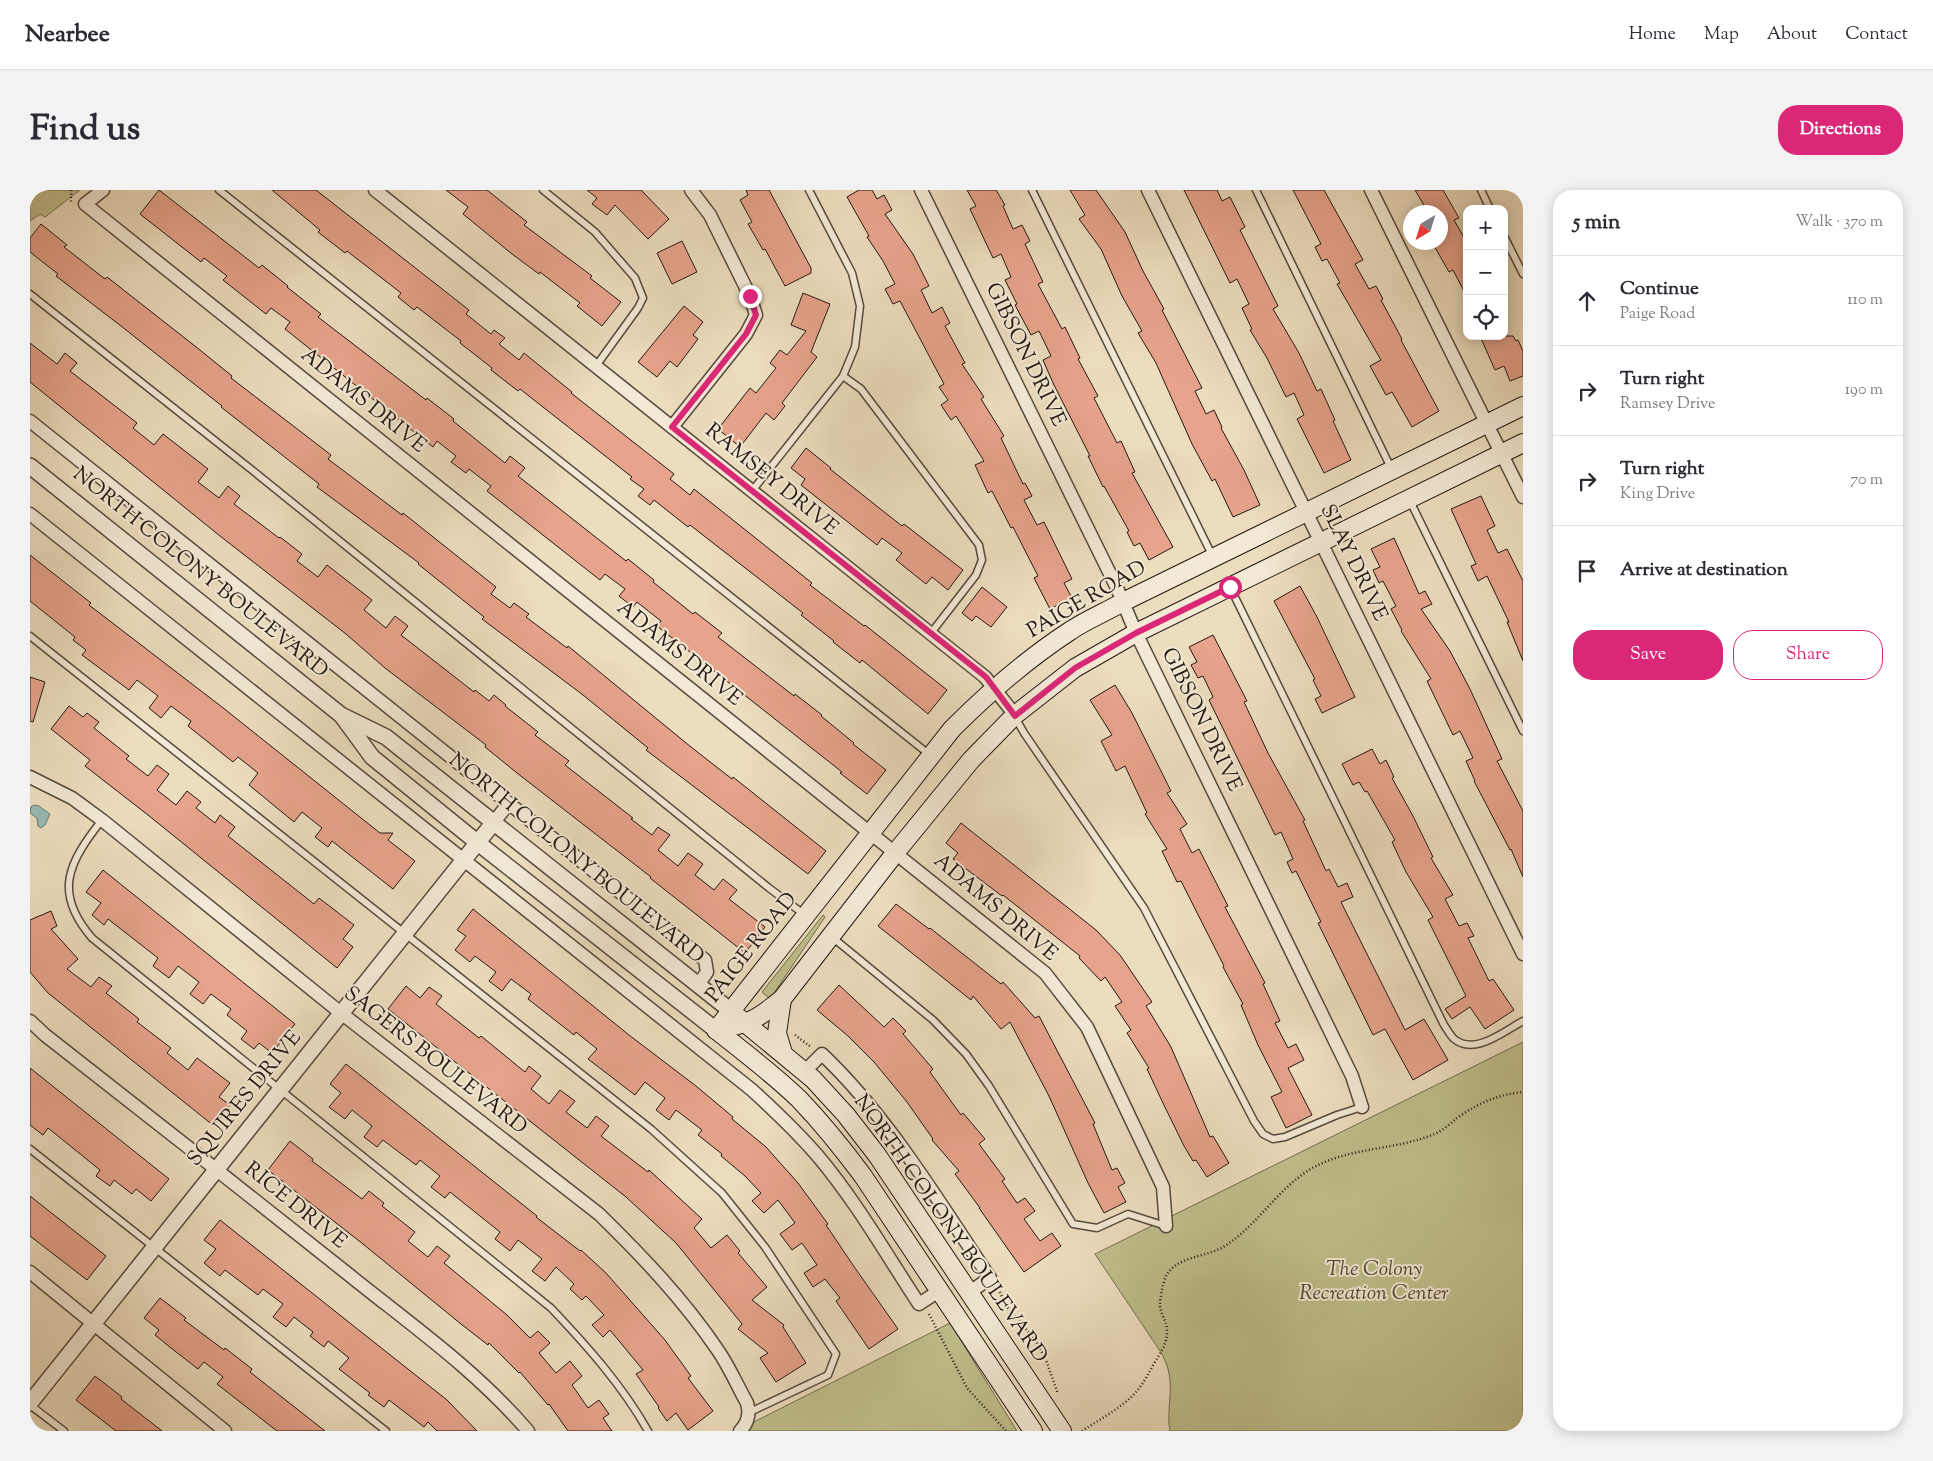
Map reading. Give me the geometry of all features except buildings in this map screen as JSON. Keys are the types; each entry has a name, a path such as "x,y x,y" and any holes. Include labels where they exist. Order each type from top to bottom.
{"main road":[{"name":"PAIGE ROAD","path":"716,1030 952,729 974,707 1032,657 1071,630 1123,602 1523,406"},
{"name":"PAIGE ROAD","path":"716,1030 747,1024 758,1018 782,999 896,852 971,760 1015,716 1075,668 1136,633 1523,442"},
{"path":"782,999 777,1033 784,1053"},
{"name":"NORTH COLONY BOULEVARD","path":"731,1011 805,1071 846,1115 877,1155 970,1292 1070,1428"},
{"name":"NORTH COLONY BOULEVARD","path":"716,1030 776,1078 822,1125 862,1176 1033,1431"}],"street":[{"name":"ADAMS DRIVE","path":"103,190 84,204 1045,972 1086,1027 1163,1187 1166,1226"},
{"name":"RAMSEY DRIVE","path":"376,190 986,677 1015,716"},
{"path":"672,427 746,334 756,315 750,296 710,215 690,190"},
{"name":"GIBSON DRIVE","path":"921,190 1352,1076 1362,1107"},
{"name":"SLAY DRIVE","path":"1148,190 1523,954"},
{"path":"1371,190 1523,497"},
{"path":"30,421 705,960 707,972 698,985"},
{"name":"NORTH COLONY BOULEVARD","path":"30,466 341,715 386,736 731,1011"},
{"path":"30,514 752,1090 791,1126 818,1157 844,1191 919,1304 939,1290"},
{"name":"NORTH COLONY BOULEVARD","path":"341,715 372,757 716,1030"},
{"name":"SAGERS BOULEVARD","path":"30,777 72,798 102,820 341,1013 599,1214 668,1285 718,1350 750,1412"},
{"path":"494,822 509,803"},
{"name":"SQUIRES DRIVE","path":"30,1404 154,1246 494,822"},
{"name":"RICE DRIVE","path":"30,1021 45,1035 470,1372 509,1409 528,1431"},
{"path":"805,1071 822,1054 848,1079 891,1131 990,1278 970,1292"},
{"path":"30,1272 225,1431"},
{"path":"740,1431 745,1426 750,1412"}],"lane":[{"path":"219,190 931,756"},
{"path":"543,190 595,232 635,278 643,298 638,308 596,366"},
{"path":"752,491 843,376 855,348 860,306 852,273 809,190"},
{"path":"1032,190 1214,558"},
{"path":"1256,190 1392,469"},
{"path":"1481,190 1488,205"},
{"path":"1508,244 1523,274"},
{"path":"30,294 252,470 769,888 806,915"},
{"path":"843,376 861,389 980,545 982,560 976,575 931,633"},
{"path":"1409,498 1523,731"},
{"path":"1230,587 1444,1025 1454,1039 1469,1045 1481,1044 1523,1021"},
{"path":"31,638 650,1129 722,1193 765,1247 836,1354 828,1375 750,1412"},
{"path":"1015,716 1024,733 1144,908 1263,1134 1273,1139 1285,1137 1362,1107"},
{"path":"102,820 86,840 70,873 71,904 78,922 92,938 551,1308 592,1352 638,1414 648,1431"},
{"path":"831,936 933,1020 966,1054 989,1086 1073,1224 1097,1228 1128,1214 1166,1226"},
{"path":"30,1149 386,1431"},
{"path":"30,1404 64,1431"}],"path":[{"path":"790,1032 822,1054"},
{"path":"1070,1428 1082,1431 1118,1408 1136,1392 1166,1344 1166,1323 1160,1306 1166,1277 1178,1263 1213,1254 1227,1245 1248,1228 1286,1188 1307,1171 1330,1160 1356,1152 1434,1135 1474,1107 1490,1099 1523,1092"},
{"path":"990,1278 1008,1308 1036,1341 1046,1360 1053,1384 1062,1401"},
{"path":"919,1304 929,1314 968,1388 1006,1431"}],"green space":[{"path":"30,190 80,190 45,217 40,214 30,221"},
{"path":"823,915 825,917 770,999 762,992"},
{"name":"The Colony Recreation Center","path":"1523,1042 1523,1431 1170,1431 1170,1377 1166,1363 1162,1354 1095,1254"},
{"path":"950,1323 1017,1431 736,1431"}],"water":[{"path":"34,805 39,806 50,814 45,825 41,828 38,826 37,818 30,813 31,807"}],"route":[{"path":"750,296 756,315 746,334 672,427 986,677 1015,716 1075,668 1136,633 1230,587"}]}
